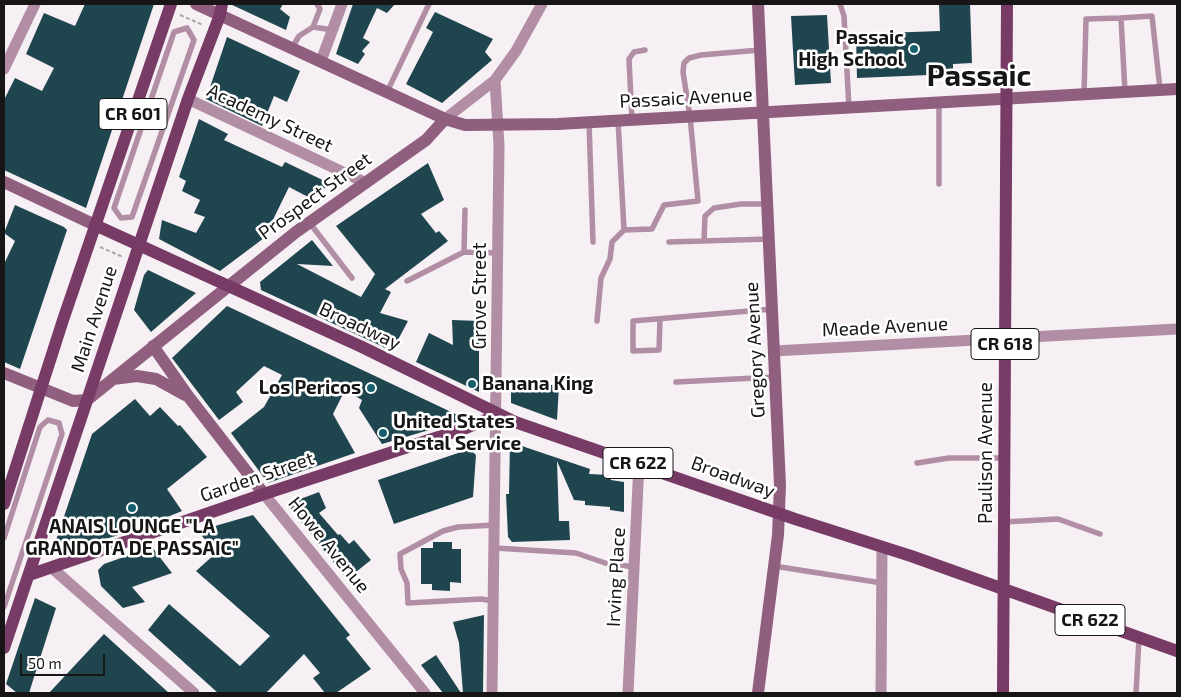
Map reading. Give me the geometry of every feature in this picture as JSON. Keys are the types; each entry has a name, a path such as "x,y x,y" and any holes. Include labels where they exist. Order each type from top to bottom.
{"main road":[{"name":"Main Avenue","path":"4,504 22,448 32,433 40,389 95,225 113,192 165,40 171,4"},
{"name":"Paulison Avenue","path":"1003,693 1007,4"},
{"name":"Main Avenue","path":"4,648 188,99 221,10"},
{"name":"Broadway","path":"95,225 362,348 497,415 1004,589 1177,651"},
{"name":"Garden Street","path":"29,575 264,494 466,428 497,415"}],"street":[{"path":"4,69 35,4"},
{"name":"Passaic Avenue","path":"196,4 221,10 292,48 445,119 465,125 498,126 632,120 1177,89"},
{"path":"321,61 342,4"},
{"name":"Prospect Street","path":"87,400 310,222 426,140 445,119 495,80 516,51 542,4"},
{"name":"Gregory Avenue","path":"758,4 780,484 774,566 758,693"},
{"name":"Grove Street","path":"492,693 498,253 498,126 495,80"},
{"name":"Academy Street","path":"188,99 364,182"},
{"path":"4,182 95,225"},
{"name":"Meade Avenue","path":"774,351 1177,329"},
{"name":"Howe Avenue","path":"153,346 188,396 264,494 424,693"},
{"path":"4,373 73,401 87,400"},
{"path":"112,380 137,376 156,378 188,396"},
{"path":"4,484 22,448"},
{"name":"Irving Place","path":"628,693 638,463"},
{"path":"881,693 882,547"},
{"path":"52,568 194,693"}],"lane":[{"path":"292,48 299,36 313,27 320,9 317,4"},
{"path":"387,92 429,4"},
{"path":"840,4 844,16 850,108"},
{"path":"1084,95 1086,19 1152,16 1160,90"},
{"path":"1121,18 1125,92"},
{"path":"313,27 332,30"},
{"path":"113,192 114,208 121,218 132,217 194,40 188,28 174,32 165,40"},
{"path":"191,50 205,55"},
{"path":"632,120 629,59 634,52 646,50"},
{"path":"597,321 600,278 610,259 612,242 624,230 652,229 664,205 698,201 690,116 683,72 684,63 689,58 760,50"},
{"path":"939,103 939,184"},
{"path":"618,120 624,230"},
{"path":"589,122 593,242"},
{"path":"137,201 152,207"},
{"path":"704,241 705,216 714,208 741,204 767,204"},
{"path":"464,252 465,210"},
{"path":"310,222 352,278"},
{"path":"669,242 769,239"},
{"path":"407,281 464,252 498,253"},
{"path":"660,319 659,350 633,351 633,321 772,309"},
{"path":"676,382 775,377"},
{"path":"4,538 32,433 48,420 59,423 62,434 4,607"},
{"path":"58,444 72,448"},
{"path":"917,464 949,458 1004,458"},
{"path":"1004,522 1058,519 1100,534"},
{"path":"494,601 481,599 408,603 408,583 400,569 400,554 431,536 450,529 495,525"},
{"path":"494,548 576,553 605,563 634,567"},
{"path":"774,566 882,583"},
{"path":"16,572 29,575"},
{"path":"1136,693 1140,637"}],"path":[{"path":"97,246 125,258"}],"building":[{"path":"85,4 154,4 86,208 4,170 4,100 15,78 42,91 54,68 26,54 44,13 75,26"},
{"path":"230,4 283,4 280,9 290,17 286,30"},
{"path":"353,4 395,4 387,13 377,8 363,38 370,42 362,51 365,54 358,64 336,54"},
{"name":"Passaic High School","path":"939,4 970,4 972,63 953,64 953,74 857,78 856,34 940,31"},
{"path":"435,12 493,39 485,52 492,60 442,103 406,84 433,32 426,28"},
{"path":"827,15 831,83 795,85 791,16"},
{"path":"227,37 300,71 287,102 274,96 262,126 206,99"},
{"path":"199,119 228,134 224,140 282,167 285,162 331,184 310,198 289,187 264,238 220,271 159,239 162,220 196,233 205,217 194,213 200,200 182,191 186,181 179,177"},
{"path":"428,163 444,200 421,214 436,233 439,231 448,241 385,289 391,292 380,313 408,321 392,351 261,290 260,282 312,240 333,266 297,264 361,297 375,274 336,226"},
{"path":"15,205 67,230 20,369 4,362 4,264 15,241 4,233"},
{"path":"148,270 196,293 151,332 134,310 144,275"},
{"path":"227,306 466,419 382,444 359,408 362,400 345,390 333,414 355,453 268,483 231,433 264,407 282,375 264,366 236,392 243,402 219,420 172,358"},
{"path":"452,320 479,321 479,392 416,362 429,333 453,345"},
{"path":"511,384 559,385 557,420 511,403"},
{"path":"135,399 150,416 160,407 178,426 180,425 207,457 167,489 182,511 138,529 60,553 54,546 92,434"},
{"path":"510,442 590,469 589,474 609,475 611,480 624,482 624,512 610,510 610,507 585,505 585,501 574,500 557,461 559,521 569,521 570,540 512,542 508,537 506,494 509,494"},
{"path":"470,449 476,455 473,497 394,524 378,480"},
{"path":"319,492 326,508 319,513 338,535 340,534 349,544 354,540 371,560 347,579 287,504"},
{"path":"253,515 350,635 346,638 371,669 336,693 325,693 313,678 320,673 304,654 266,693 218,693 148,630 169,604 240,666 270,636 196,571 216,553 198,531"},
{"path":"433,542 452,542 452,549 461,549 461,583 450,582 450,591 432,590 432,584 421,584 421,548 433,548"},
{"path":"152,547 172,573 132,587 145,602 123,608 101,586 98,570 104,564"},
{"path":"35,598 56,608 29,693 17,693 6,684"},
{"path":"484,615 483,693 463,693 459,643 453,622"},
{"path":"104,634 169,693 49,693"},
{"path":"436,655 461,693 443,693 421,665"}],"place":[{"name":"Passaic High School","path":"914,49"},
{"name":"Banana King","path":"472,384"},
{"name":"Los Pericos","path":"371,388"},
{"name":"United States Postal Service","path":"383,433"},
{"name":"ANAIS LOUNGE \"LA GRANDOTA DE PASSAIC\"","path":"132,508"}],"district":[{"name":"Passaic","path":"979,76"}]}
